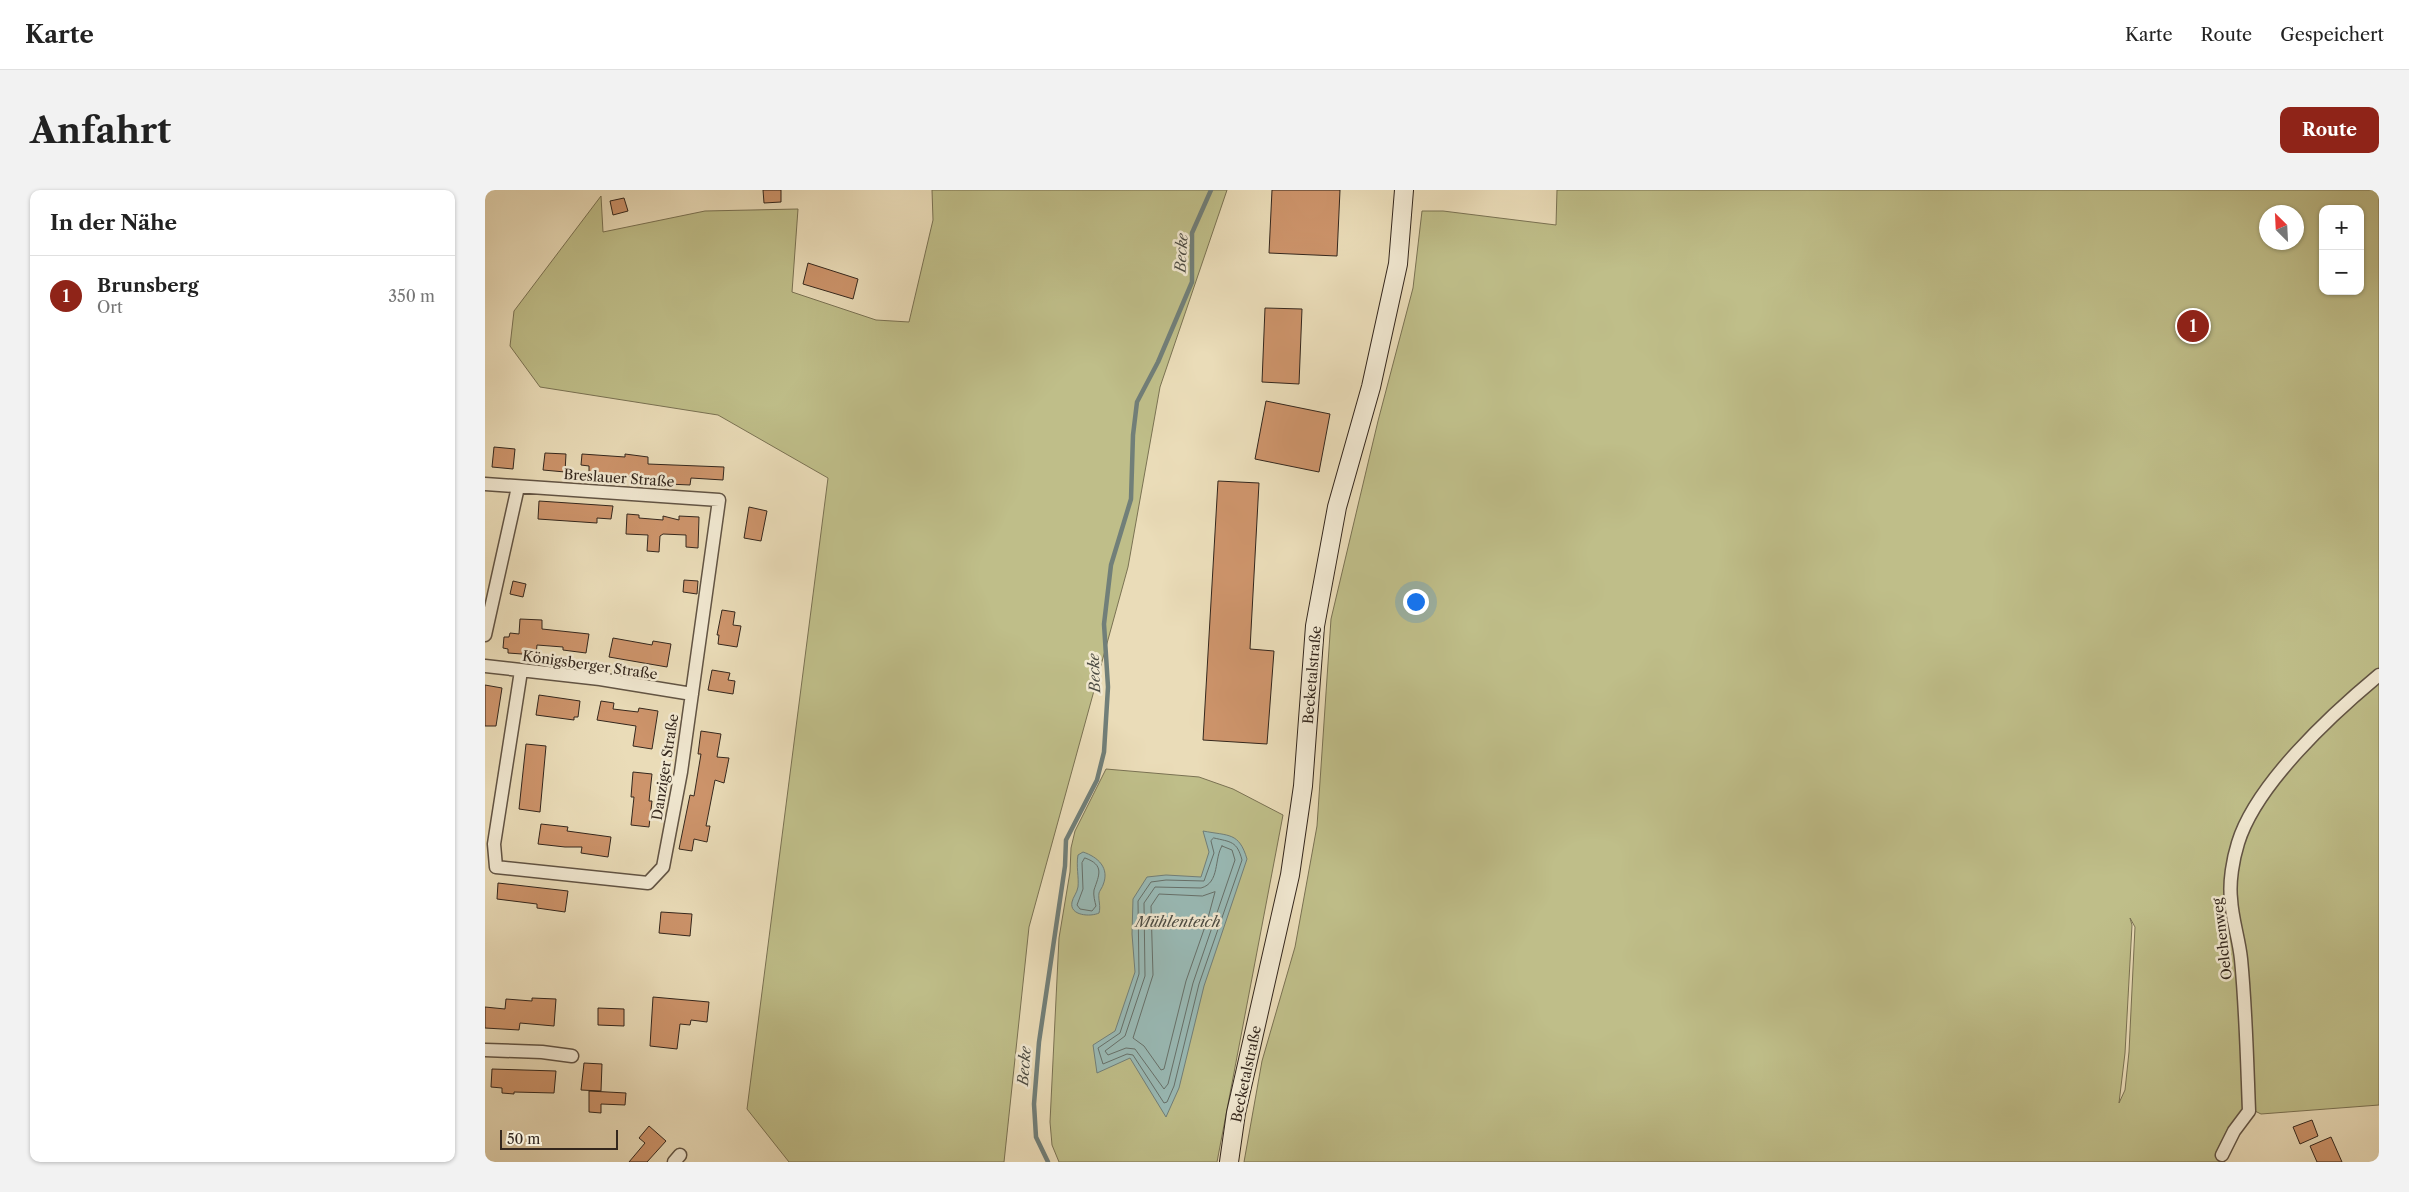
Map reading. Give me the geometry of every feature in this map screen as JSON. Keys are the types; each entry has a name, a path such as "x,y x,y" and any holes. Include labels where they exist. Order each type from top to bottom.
{"main road":[{"name":"Becketalstraße","path":"1229,1162 1236,1113 1290,875 1303,786 1315,626 1337,506 1371,387 1398,264 1404,190"}],"street":[{"name":"Breslauer Straße","path":"485,484 719,500"},
{"path":"485,635 517,486"},
{"name":"Danziger Straße","path":"521,671 494,844 496,867 648,883 663,867 681,772 719,500"},
{"name":"Königsberger Straße","path":"485,666 600,679 691,694"},
{"name":"Oelchenweg","path":"2222,1155 2235,1130 2249,1111 2241,957 2230,897 2238,842 2253,810 2271,784 2322,728 2355,695 2379,675"},
{"path":"485,1050 542,1052 571,1056"}],"shaded area":[{"path":"932,190 1227,190 1160,387 1128,567 1029,927 1004,1162 789,1162 747,1109 828,478 718,415 540,387 510,346 514,311 601,196 603,232 705,211 798,209 792,292 876,320 909,322 933,220"},
{"path":"1557,190 2379,190 2379,673 2270,783 2231,870 2240,957 2247,1111 2224,1162 1244,1162 1262,1061 1295,947 1317,826 1331,619 1378,421 1413,288 1422,211 1443,211 1556,225","holes":["2130,918 2135,927 2129,1052 2125,1090 2119,1103 2125,1053 2132,925"]},
{"path":"2379,678 2379,1105 2261,1114 2251,1109 2236,918 2236,869 2255,812 2295,759"},
{"path":"1106,769 1199,777 1233,789 1283,815 1217,1162 1059,1162 1052,1145 1050,1122 1059,938 1070,872 1071,848 1075,831"}],"water":[{"name":"Mühlenteich","path":"1203,831 1232,837 1240,844 1247,859 1204,986 1179,1088 1166,1117 1130,1058 1097,1073 1093,1045 1115,1031 1135,972 1132,934 1133,899 1147,877 1166,875 1201,877 1209,852"},
{"path":"1083,852 1098,860 1105,873 1103,886 1099,893 1099,913 1095,914 1077,913 1072,907 1078,887 1078,855"}],"building":[{"path":"763,190 781,190 781,202 764,203"},
{"path":"1272,190 1340,190 1337,256 1269,253"},
{"path":"624,198 628,211 613,215 610,201"},
{"path":"808,263 858,279 853,299 803,284"},
{"path":"1265,308 1302,309 1299,384 1262,382"},
{"path":"1266,401 1330,414 1319,472 1255,459"},
{"path":"494,447 515,449 513,469 492,467"},
{"path":"545,453 566,454 565,472 543,470"},
{"path":"582,454 625,457 625,454 648,457 648,464 724,467 723,480 691,478 690,485 668,484 668,479 589,474 589,466 581,465"},
{"path":"1218,481 1259,483 1250,649 1274,651 1267,744 1203,740"},
{"path":"539,501 613,506 611,519 597,518 597,523 538,519"},
{"path":"749,507 767,511 761,541 744,538"},
{"path":"627,514 639,515 639,518 663,520 663,516 679,520 679,516 699,517 698,548 686,547 686,535 663,534 660,536 659,552 647,551 648,535 626,534"},
{"path":"684,580 698,581 697,594 683,592"},
{"path":"513,581 526,584 523,597 510,594"},
{"path":"722,610 735,612 733,625 741,626 737,647 718,644 719,635 717,635"},
{"path":"520,619 542,620 542,629 589,634 586,653 563,650 563,647 537,645 536,655 508,653 508,649 503,648 504,637 509,637 510,633 519,634"},
{"path":"613,638 652,645 653,641 671,644 667,667 609,657"},
{"path":"712,670 730,673 728,680 735,681 733,694 708,690"},
{"path":"485,685 502,688 496,726 485,726"},
{"path":"539,695 580,701 578,717 574,717 574,720 536,715"},
{"path":"601,701 614,703 613,709 638,712 639,708 658,711 652,749 633,746 636,726 597,720"},
{"path":"701,731 721,734 717,757 729,758 724,783 715,780 706,826 710,826 707,842 694,839 692,851 679,849 690,795 694,796 701,754 698,754"},
{"path":"526,744 546,746 540,812 519,809"},
{"path":"633,772 652,774 649,801 652,801 649,827 631,825 634,797 631,797"},
{"path":"541,824 568,827 567,831 611,837 608,857 581,853 582,847 538,844"},
{"path":"498,883 568,891 565,912 537,908 537,904 497,899"},
{"path":"661,912 692,914 690,936 659,933"},
{"path":"653,997 709,1002 707,1022 691,1020 690,1025 680,1024 677,1049 650,1046"},
{"path":"532,998 556,999 554,1026 520,1023 519,1030 485,1028 485,1007 505,1009 506,999 532,1001"},
{"path":"598,1008 624,1009 624,1026 598,1025"},
{"path":"584,1063 602,1064 601,1091 581,1090"},
{"path":"492,1069 556,1071 554,1093 502,1093 502,1088 491,1087"},
{"path":"589,1091 626,1093 625,1105 601,1104 601,1113 589,1112"},
{"path":"2312,1120 2318,1136 2300,1144 2293,1127"},
{"path":"649,1126 666,1141 647,1162 629,1162 645,1143 639,1138"},
{"path":"2331,1137 2342,1162 2317,1162 2310,1146"}],"waterway":[{"name":"Becke","path":"1048,1162 1036,1137 1034,1104 1039,1042 1065,866 1066,840 1097,780 1104,752 1108,687 1104,624 1111,565 1131,499 1133,435 1137,402 1158,362 1192,282 1192,233 1211,190"}],"place":[{"name":"Brunsberg","path":"2193,326"}]}
